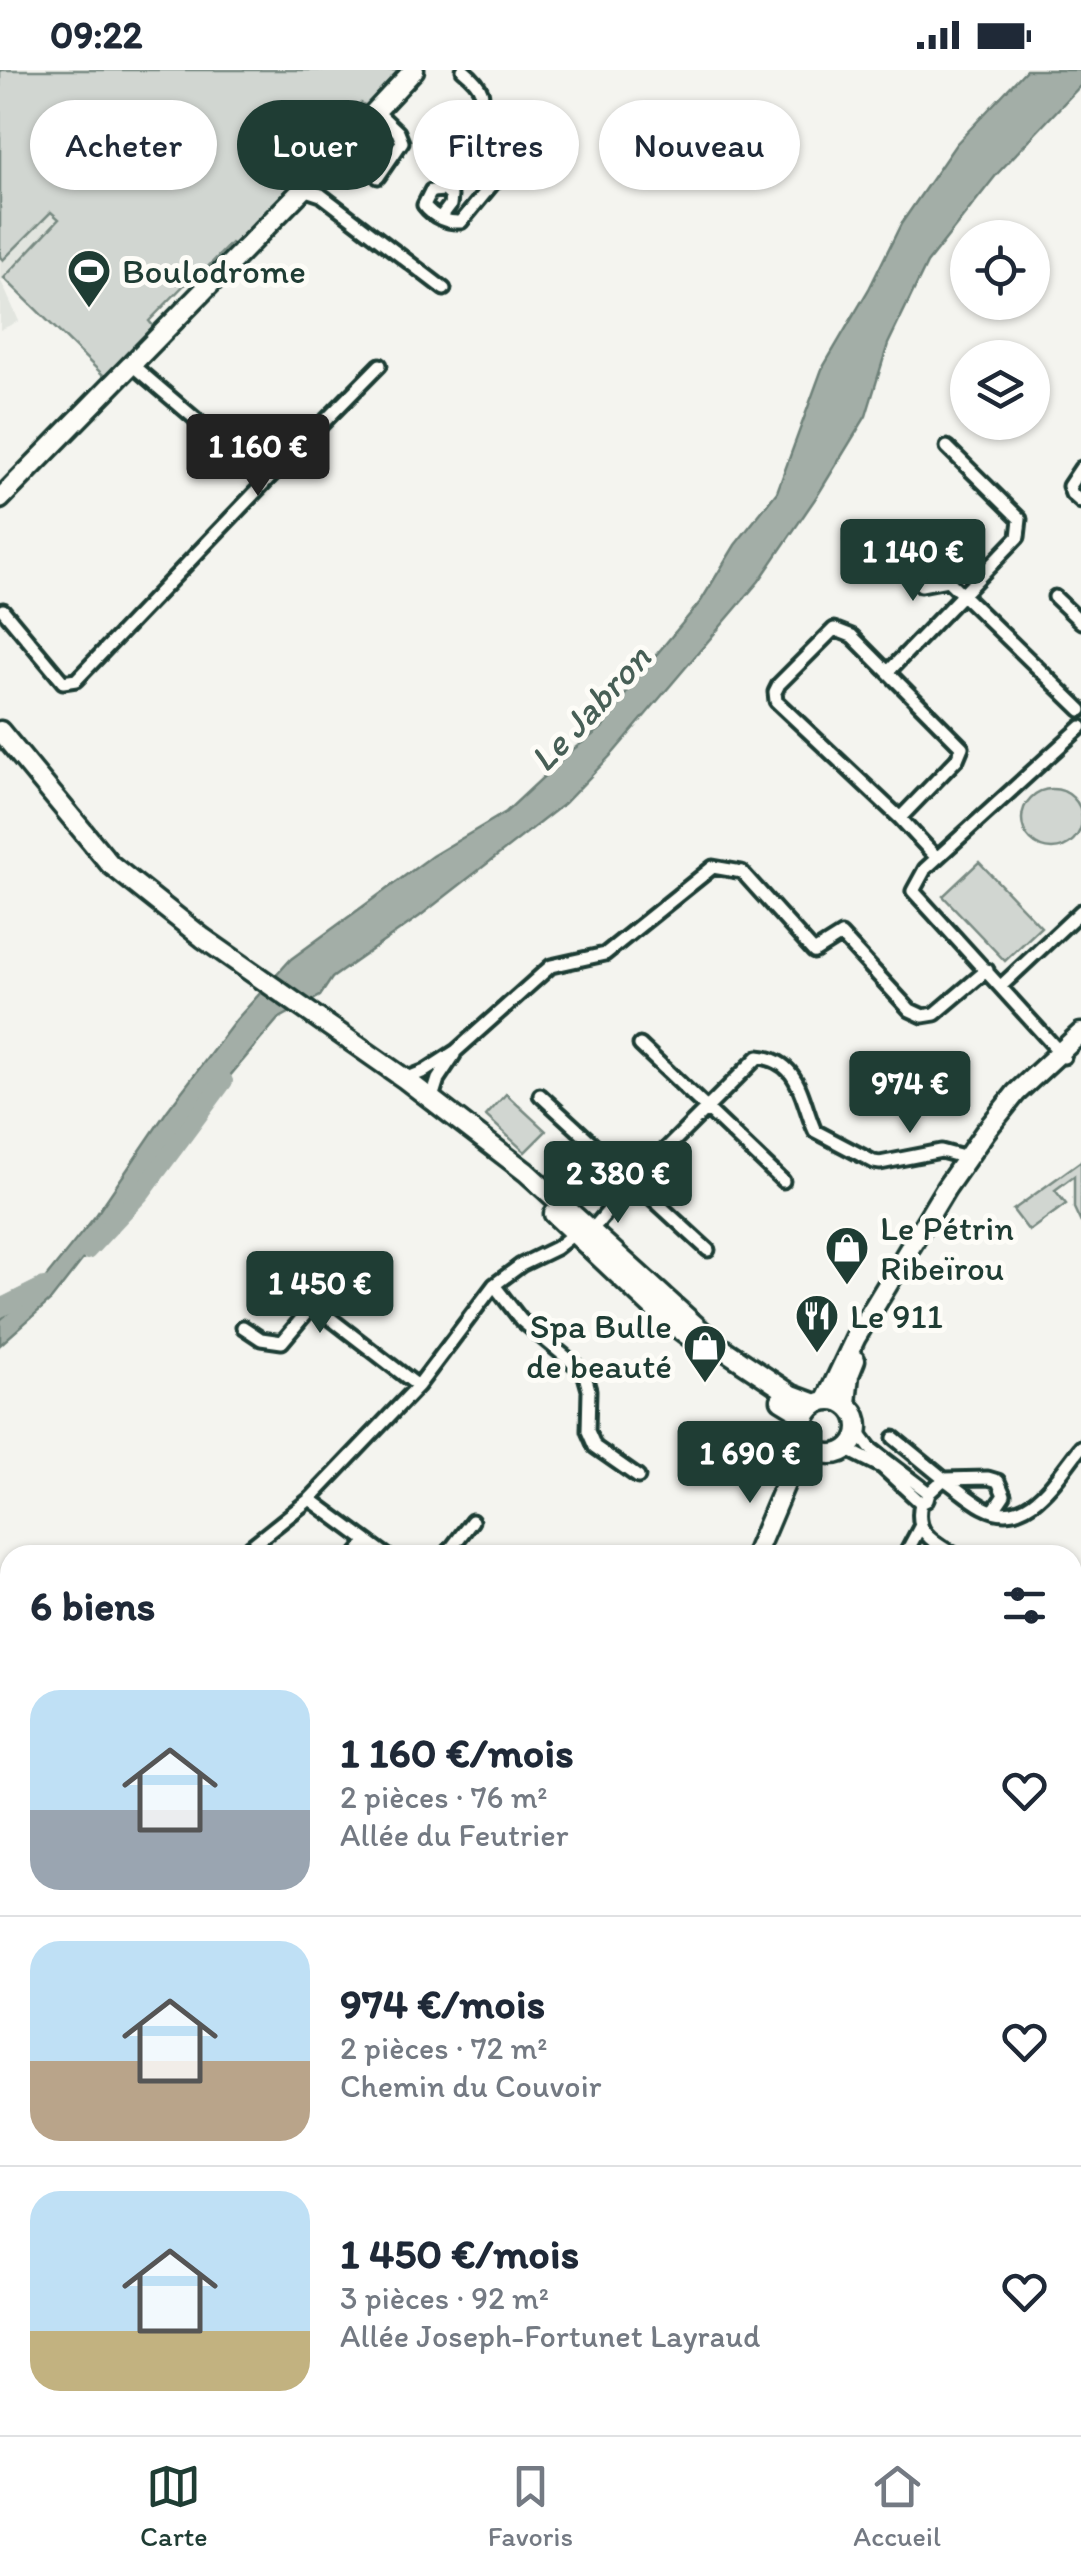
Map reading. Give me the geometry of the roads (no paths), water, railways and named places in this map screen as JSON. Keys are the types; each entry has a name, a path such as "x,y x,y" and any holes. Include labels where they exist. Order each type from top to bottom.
{"main road":[{"path":"387,100 414,70"},
{"path":"0,499 301,190"},
{"path":"0,731 110,864 244,966 432,1098 526,1172 662,1317 794,1408 816,1449 837,1451"},
{"path":"759,1545 806,1432 808,1413 821,1402 856,1337 967,1158 1000,1114 1081,1033"},
{"path":"1061,1055 1081,1042"},
{"path":"846,1404 852,1366 967,1158"},
{"path":"582,1233 626,1265 717,1345 792,1396 846,1404 856,1416 858,1432 837,1451 806,1466 769,1545"}],"street":[{"path":"442,217 447,223 460,222 508,165 510,154 508,148 482,129 479,120 484,93 480,84 463,70"},
{"path":"393,127 402,142 393,155"},
{"path":"305,190 321,195 444,289"},
{"path":"131,364 268,480"},
{"path":"4,610 63,682 76,680 380,365"},
{"path":"888,672 1018,537 1021,526 1020,519 947,447"},
{"path":"1081,468 1070,486 1081,502"},
{"path":"852,540 865,534 872,536 921,585 948,580"},
{"path":"900,563 926,559 1081,710"},
{"path":"1055,597 1081,622"},
{"path":"900,818 957,759 962,746 852,636 834,629 778,684 774,692 776,701 937,858"},
{"path":"1061,1055 914,892 917,880 937,858 1081,726"},
{"path":"405,1079 456,1051 551,966 605,954 714,866 742,872 814,952 841,935 910,1010 923,1016 935,1014 987,970"},
{"path":"1002,986 1081,912"},
{"path":"640,1045 783,1181"},
{"path":"432,1098 438,1078 456,1051"},
{"path":"252,1545 310,1499 418,1386 494,1284 582,1233 752,1062 766,1058 794,1076 815,1130 880,1163 942,1150 967,1158"},
{"path":"540,1095 708,1250"},
{"path":"494,1284 521,1320 584,1372 589,1390 588,1431 595,1447 638,1477"},
{"path":"243,1327 260,1339 282,1342 313,1305 418,1386"},
{"path":"858,1432 870,1448 929,1492"},
{"path":"894,1438 982,1506 1012,1513 1028,1510 1081,1447"},
{"path":"837,1451 882,1467 920,1504 920,1527 910,1545"},
{"path":"920,1504 944,1479 988,1478 998,1481 1004,1495 994,1510"},
{"path":"310,1499 371,1545"},
{"path":"453,1545 472,1520"},
{"path":"920,1527 939,1545"}],"waterway":[{"name":"Le Jabron","path":"87,1251 142,1192 224,1081"},
{"name":"Le Jabron","path":"0,1308 44,1286"}],"place":[{"name":"Boulodrome","path":"89,309"},
{"name":"Le Pétrin Ribeïrou","path":"847,1286"},
{"name":"Le 911","path":"817,1354"},
{"name":"Spa Bulle de beauté","path":"705,1384"}]}
